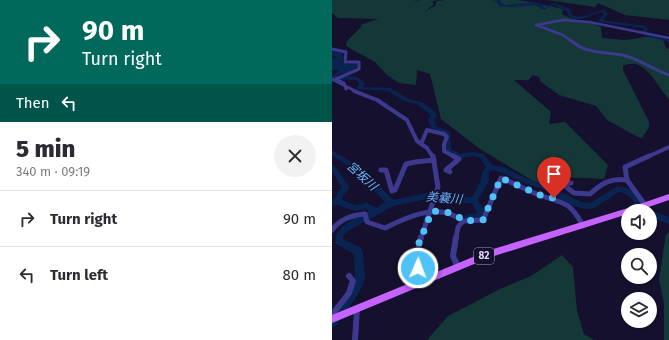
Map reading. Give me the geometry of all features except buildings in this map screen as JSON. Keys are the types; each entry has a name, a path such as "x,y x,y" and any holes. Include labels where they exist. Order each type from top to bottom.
{"main road":[{"name":"82","path":"648,204 669,197"},
{"name":"82","path":"332,319 458,267 523,243 621,213"}],"street":[{"path":"669,38 645,34 617,26 589,22 563,20 536,25 563,36 581,49 627,56 656,71 669,75"},
{"path":"332,49 346,52 347,55 344,60 346,62 359,62 359,68 336,79 344,83 346,89"},
{"path":"332,79 346,89 377,100 407,120 415,137 430,152 434,160 438,187 432,211 419,243 417,284"},
{"path":"421,144 428,130 444,134 447,137 444,144 444,151 459,159 446,170 450,172"},
{"path":"642,204 640,196 627,180 626,167 669,147"},
{"path":"381,170 386,170 392,191 395,190 402,168 406,164 434,160"},
{"path":"458,267 453,256 458,227 463,221 483,220 501,178 540,195 554,198 569,206 576,212 582,226"},
{"path":"571,183 560,182 574,193 590,194 605,181 613,178 627,180"},
{"path":"332,230 336,224 345,218 359,214 365,214 367,222 384,228 395,222 432,211 450,212 458,215 463,221"},
{"path":"332,314 349,293 353,281 349,276"},
{"path":"355,340 357,309"}],"green space":[{"path":"332,0 439,0 433,1 433,5 424,12 435,6 437,1 444,0 518,0 531,2 540,7 545,5 563,9 562,14 567,17 601,27 602,38 625,40 658,35 663,40 666,48 669,49 669,99 644,68 631,64 623,66 623,70 649,122 649,127 642,138 607,120 596,106 559,95 541,82 539,77 533,75 528,80 514,80 551,112 549,124 565,122 608,165 604,179 560,177 538,184 480,149 441,119 430,74 417,70 416,85 399,83 387,75 375,62 346,46 347,41 362,26 360,25 378,19 338,18 332,13"},
{"path":"547,0 669,0 669,20 625,15 598,3 595,7"},
{"path":"669,233 669,340 664,340 664,303 659,279 666,234"},
{"path":"562,255 573,267 577,311 584,334 594,340 427,340 448,316 500,289 531,276"}],"water":[{"path":"332,51 343,53 342,55 344,57 341,62 347,64 357,63 357,67 348,72 332,76 340,70 332,70 332,60 337,56 332,56"}],"waterway":[{"path":"495,0 499,1 500,5 505,6 533,3 542,5 541,8 544,9 554,4 569,10 570,16 574,18 583,18 595,12 604,11 606,14 600,21 644,27 646,29 644,32 646,35 669,41"},
{"path":"332,77 357,79 362,83 360,88 389,89 406,100 419,103 434,115 431,120 434,127 448,133 448,150 459,157 473,154 482,156 490,167"},
{"name":"宮坂川","path":"332,152 359,170 391,203"},
{"path":"332,167 346,187 340,195 338,202"},
{"name":"美嚢川","path":"474,200 485,181 486,173 490,167"},
{"name":"美嚢川","path":"490,167 501,169 528,182 545,187 580,205 591,206 618,189 628,191 641,204"},
{"name":"美嚢川","path":"391,203 427,196 450,201 474,200"},
{"path":"468,217 480,216 482,214 474,200"},
{"path":"332,203 338,202"},
{"path":"338,202 355,208 367,206 375,212"},
{"name":"美嚢川","path":"375,212 391,203"},
{"name":"美嚢川","path":"332,322 354,293 360,277 358,251 339,241 339,237 341,232 347,227 375,212"},
{"name":"美嚢川","path":"657,216 669,221"}],"route":[{"path":"418,268 419,243 421,234 432,211 450,212 458,215 463,221 483,220 501,178 540,195 554,198"}]}
